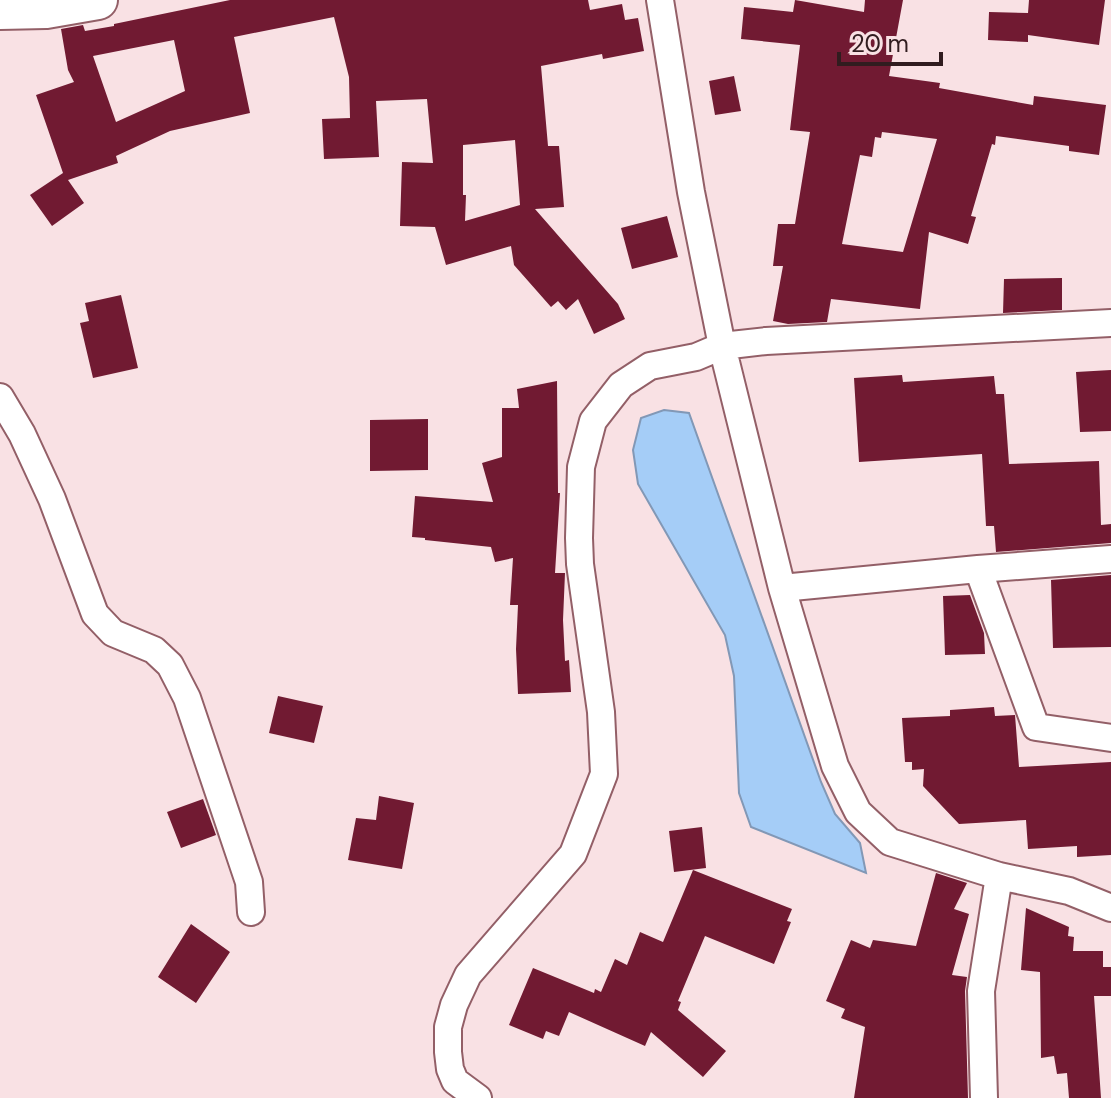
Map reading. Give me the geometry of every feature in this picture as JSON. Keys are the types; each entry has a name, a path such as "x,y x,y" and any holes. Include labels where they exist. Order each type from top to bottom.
{"street":[{"path":"0,10 46,9 98,0"},
{"path":"660,0 691,192 722,346 782,588 835,766 858,812 890,842 999,876 1069,891 1111,908"},
{"path":"478,1098 455,1081 450,1069 448,1027 454,1005 468,975 573,854 604,774 601,712 580,564 581,467 593,421 621,385 650,366 696,357 722,346 1111,323"},
{"path":"0,397 22,434 52,499 95,614 113,633 154,650 170,665 187,698 249,882 251,912"},
{"path":"782,588 1111,559"},
{"path":"978,569 1036,727 1111,738"},
{"path":"984,1098 981,991 999,876"}],"water":[{"path":"664,410 689,413 821,782 835,814 860,843 866,873 751,827 739,793 734,676 725,635 638,484 633,450 641,418"}],"building":[{"path":"230,0 588,0 590,10 622,4 625,20 638,18 644,51 603,59 602,54 541,66 548,146 559,146 564,207 535,209 618,304 625,319 594,334 578,299 566,310 558,301 551,307 514,265 511,246 446,265 435,227 400,226 402,162 433,163 427,99 376,101 379,157 324,159 322,119 350,118 349,77 334,17 234,37 250,113 170,131 116,156 118,163 68,180 84,203 52,226 30,195 63,173 36,95 74,82 68,70 61,29 83,25 85,31","holes":["174,40 185,91 116,122 93,56","515,140 520,205 465,221 463,145"]},
{"path":"795,0 864,12 865,0 903,0 889,76 940,83 939,88 1033,105 1034,96 1106,105 1099,155 1069,151 1069,146 996,136 971,216 976,217 968,244 929,232 920,309 831,299 827,322 788,324 773,321 783,266 773,266 778,224 795,224 810,132 790,130 800,45 741,39 744,7 793,12","holes":["882,132 937,139 903,252 842,244 860,155 872,157 875,137 881,138"]},
{"path":"1029,0 1105,0 1099,45 1028,35 1028,42 988,40 989,12 1028,13"},
{"path":"734,76 741,111 715,115 709,81"},
{"path":"667,216 678,257 632,269 621,228"},
{"path":"1062,278 1062,310 1003,313 1004,279"},
{"path":"121,295 138,368 93,378 80,323 89,321 85,303"},
{"path":"1111,370 1111,431 1080,432 1076,372"},
{"path":"902,375 903,382 994,376 996,394 1004,394 1009,464 1099,461 1101,525 1111,524 1111,543 996,552 994,526 986,526 982,454 859,462 854,378"},
{"path":"557,381 560,493 555,573 565,573 565,661 569,660 571,692 518,694 518,605 510,605 513,558 495,562 491,547 412,537 415,496 493,502 482,463 502,457 502,408 519,408 517,389"},
{"path":"428,419 428,470 370,471 370,420"},
{"path":"1111,575 1111,647 1053,648 1051,580"},
{"path":"970,595 984,633 985,654 945,655 943,596"},
{"path":"278,696 323,706 314,743 269,733"},
{"path":"994,707 995,716 1015,715 1019,767 1111,762 1111,855 1077,857 1077,846 1028,849 1026,820 959,824 923,786 924,769 912,770 912,762 905,762 902,718 950,716 950,710"},
{"path":"379,796 414,803 402,869 348,860 356,818 376,820"},
{"path":"203,799 216,835 181,848 167,812"},
{"path":"702,827 706,868 674,872 669,831"},
{"path":"693,870 792,909 787,921 791,922 774,964 705,936 678,1001 681,1002 678,1010 726,1051 703,1077 651,1032 645,1046 569,1012 559,1036 546,1031 543,1039 509,1025 533,968 594,993 595,989 601,992 615,959 627,965 640,932 663,942"},
{"path":"936,873 967,883 954,909 969,914 952,975 967,977 968,1098 854,1098 865,1027 841,1018 845,1009 826,1001 851,940 870,948 873,940 916,946"},
{"path":"1026,908 1069,927 1068,936 1074,937 1073,951 1103,951 1103,967 1111,967 1111,996 1094,996 1101,1098 1069,1098 1067,1073 1057,1074 1054,1056 1041,1058 1040,972 1021,970"},
{"path":"191,924 230,952 196,1003 158,977"}]}
